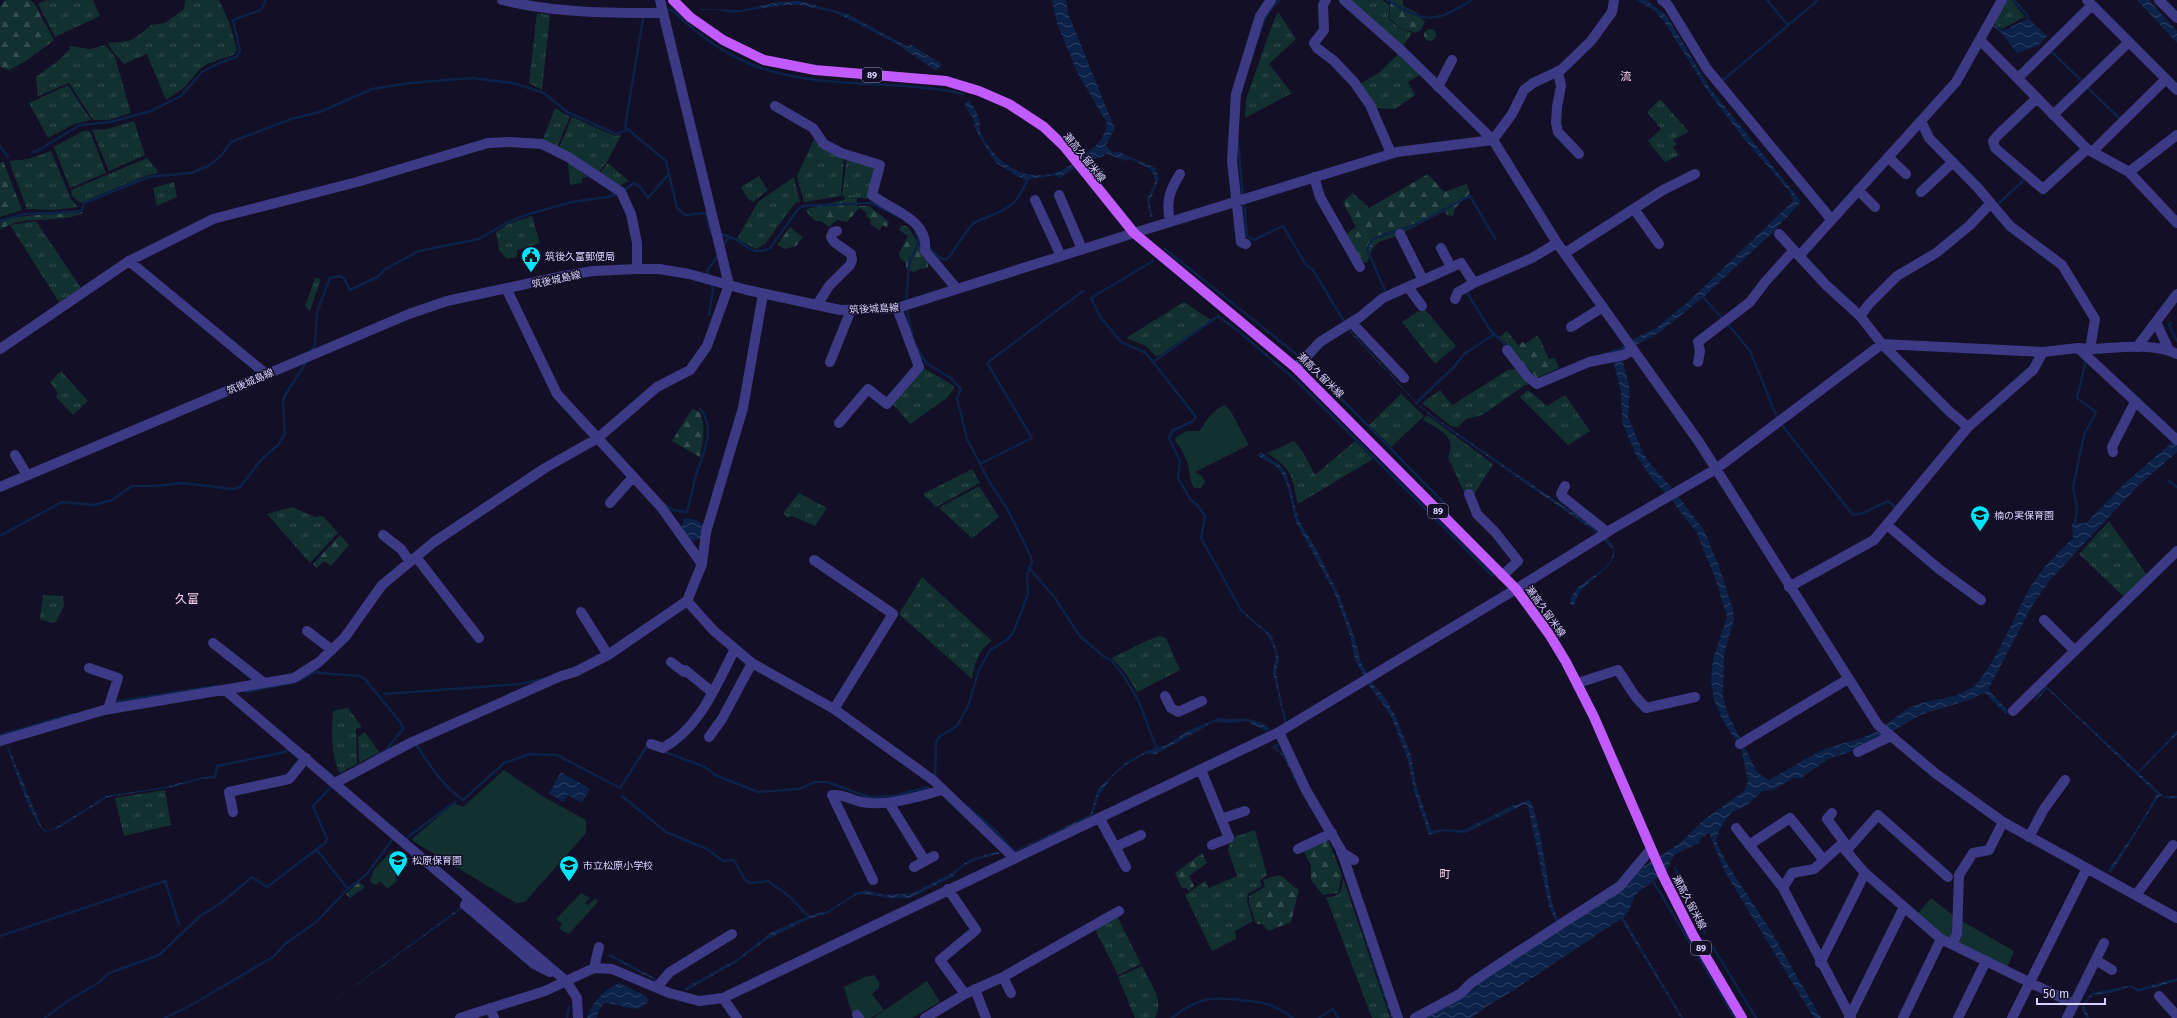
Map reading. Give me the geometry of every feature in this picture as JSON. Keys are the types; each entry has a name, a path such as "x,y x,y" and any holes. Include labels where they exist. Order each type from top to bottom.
{"main road":[{"name":"瀬高久留米線","path":"674,0 690,17 723,40 764,60 815,70 946,81 979,91 1009,104 1044,127 1069,153 1134,233 1296,368 1516,590 1549,634 1578,683 1663,876 1693,935 1742,1018"}],"street":[{"path":"502,0 531,7 600,13 662,13"},
{"path":"0,741 108,710 294,678 319,662 332,650 345,637 382,585 434,542 545,468 598,438 657,387 690,370 707,346 729,285 660,0"},
{"path":"1246,244 1241,242 1232,161 1236,94 1260,16 1271,0"},
{"path":"1326,0 1323,5 1324,30 1314,42 1317,48 1333,60 1354,82 1370,105 1391,153"},
{"path":"1344,0 1404,53 1493,140 1557,243 1699,442 1789,587 1878,725 1935,773 2003,822 2086,870 2175,915"},
{"path":"1493,140 1512,114 1524,90 1533,83 1558,71 1591,41 1612,12 1614,0"},
{"path":"1662,0 1668,5 1707,69 1831,219"},
{"path":"1698,362 1700,351 1698,342 1750,302 1765,282 1831,219 1956,82 2002,0"},
{"path":"2159,0 2177,18"},
{"path":"2018,78 2090,2 2177,90"},
{"path":"1980,40 2090,151 2129,172 2177,223"},
{"path":"2053,115 2129,42"},
{"path":"1438,86 1452,60"},
{"path":"1558,71 1562,86 1557,112 1558,132 1580,154"},
{"path":"2037,98 1998,135 1994,141 1995,148 2043,189 2090,151 2166,79"},
{"path":"775,106 813,128 824,144 841,153 880,165 872,194 915,222 926,244 925,251 957,289"},
{"path":"1921,121 1929,138 1978,188 2010,226 2062,265 2069,274 2095,319 2090,349"},
{"path":"2129,172 2177,136"},
{"name":"筑後城島線","path":"0,487 266,374 447,301 593,271 659,269 763,294 817,305 852,310 897,308 1391,153 1493,140"},
{"path":"0,349 129,261 213,219 357,182 488,143 509,142 542,144 568,157 621,192 631,214 637,243 637,269"},
{"path":"1888,157 1906,174"},
{"path":"1922,192 1953,162"},
{"path":"1170,222 1168,211 1170,189 1180,174"},
{"path":"1565,254 1663,190 1695,174"},
{"path":"1314,177 1320,197 1360,266"},
{"path":"1858,190 1875,207"},
{"path":"1059,195 1082,249"},
{"path":"1035,200 1061,256"},
{"path":"1860,316 1869,304 1897,276 1936,253 1969,226 1990,204"},
{"path":"1634,209 1659,244"},
{"path":"817,305 829,286 850,265 852,260 851,254 834,242 831,237 832,232 837,231"},
{"path":"1400,234 1423,280"},
{"path":"1779,234 1826,285 1860,316 1882,344 1950,412 1968,427"},
{"path":"1455,299 1458,292 1474,283 1532,258 1557,243"},
{"path":"1441,248 1451,267"},
{"path":"129,261 266,374"},
{"path":"1296,368 1320,342 1352,323 1383,298 1408,286 1461,263 1474,283"},
{"path":"1408,286 1422,306"},
{"path":"506,290 557,394 662,508 702,564"},
{"path":"335,783 410,743 561,676 575,672 608,655 687,601 702,564 706,532 744,408 763,294"},
{"path":"2137,347 2177,294"},
{"path":"1571,327 1603,307"},
{"path":"839,423 868,389 887,404 919,367 897,308"},
{"path":"830,362 852,310"},
{"path":"2156,322 2173,352"},
{"path":"1352,323 1404,378"},
{"path":"460,1018 492,1013 545,991 564,980 597,968 612,969 657,987 699,1001 723,998 948,889 1100,819 1279,732 1516,590 1607,532 1716,469 1882,344 2043,352 2078,348 2090,349 2137,347 2173,352"},
{"path":"2078,348 2177,440"},
{"path":"1507,350 1528,378 1537,384 1589,362 1624,355 1633,349"},
{"path":"1789,587 1874,540 1968,427 2033,370 2043,352"},
{"path":"2113,452 2112,447 2135,402"},
{"path":"15,455 27,475"},
{"path":"610,503 633,477"},
{"path":"1565,486 1561,494 1563,497 1607,532"},
{"path":"1469,494 1477,514 1495,532 1518,561 1502,576"},
{"path":"1887,525 1939,569 1981,600"},
{"path":"383,535 413,559 479,638"},
{"path":"2013,711 2177,551"},
{"path":"814,560 893,614 834,708"},
{"path":"687,601 714,631 752,663 834,708 933,780 1014,858"},
{"path":"581,612 608,655"},
{"path":"2044,620 2075,651"},
{"path":"307,632 332,650"},
{"path":"213,643 264,683"},
{"path":"650,744 663,748 688,729 712,692 735,649"},
{"path":"671,662 684,672 685,670 712,692"},
{"path":"708,737 722,719 752,663"},
{"path":"89,668 118,678 108,710"},
{"path":"1578,683 1618,670 1635,696 1646,708 1695,697"},
{"path":"1740,744 1848,679"},
{"path":"225,690 564,980 577,998 578,1018"},
{"path":"1165,696 1171,708 1178,712 1202,701"},
{"path":"1279,732 1306,790 1332,833 1341,852 1398,1018"},
{"path":"1858,752 1891,736"},
{"path":"234,812 229,792 289,779 306,758"},
{"path":"1201,770 1229,838 1212,845"},
{"path":"2029,837 2044,809 2065,780"},
{"path":"873,880 832,795 841,794 862,802 889,803 943,790"},
{"path":"889,803 925,861"},
{"path":"1221,819 1245,810"},
{"path":"1783,888 1792,873 1814,869 1823,859 1844,842 1827,819 1832,812"},
{"path":"1948,877 1878,815 1846,851 1865,873 1941,939 2074,1004"},
{"path":"1749,845 1790,818 1823,859"},
{"path":"1100,819 1126,867"},
{"path":"1952,944 1957,934 1959,875 1973,853 1989,850 2003,822"},
{"path":"1736,828 1783,888 1820,963 1850,1017"},
{"path":"1298,849 1332,833"},
{"path":"1115,847 1141,835"},
{"path":"2136,895 2173,845"},
{"path":"1341,852 1354,860"},
{"path":"1415,1018 1460,994 1471,983 1507,958 1557,928 1620,886 1653,853"},
{"path":"914,867 934,856"},
{"path":"2012,1018 2086,870"},
{"path":"1820,963 1865,873"},
{"path":"948,889 976,930 940,960 965,994"},
{"path":"1850,1017 1904,907"},
{"path":"925,1018 965,994 1003,977 1119,911"},
{"path":"657,987 670,972 732,934"},
{"path":"1903,1018 1941,939"},
{"path":"2067,1018 2104,943"},
{"path":"597,968 603,949"},
{"path":"2096,960 2112,970"},
{"path":"1958,1018 1986,961"},
{"path":"1003,977 1011,993"},
{"path":"975,989 986,1018"},
{"path":"2159,996 2177,1016"},
{"path":"723,998 737,1018"}],"green space":[{"path":"5,0 30,0 34,3 54,40 26,61 9,70 0,67 0,7"},
{"path":"46,0 93,0 100,16 55,37 38,4"},
{"path":"185,0 219,0 229,22 237,50 233,55 207,64 199,70 184,88 166,100 147,54 124,64 113,52 108,43 129,41 138,36 151,25 165,23 184,9"},
{"path":"1347,0 1382,0 1390,5 1388,18 1399,28 1412,33 1404,45 1405,50"},
{"path":"1391,0 1403,0 1403,6 1416,12 1425,22 1421,30 1416,33 1400,28 1389,18"},
{"path":"2005,0 2012,0 2025,17 2002,29 1992,22"},
{"path":"1278,12 1296,39 1269,64 1292,93 1245,118 1246,99"},
{"path":"537,13 550,15 542,90 529,83"},
{"path":"1428,29 1432,29 1436,35 1432,41 1428,41 1424,37 1424,33"},
{"path":"105,45 115,57 131,113 109,120 93,120 69,83 38,96 36,77 58,61 70,49 69,46 90,49"},
{"path":"1398,54 1420,75 1408,82 1415,95 1395,109 1375,108 1360,84 1380,72"},
{"path":"68,85 91,120 74,124 48,138 29,103"},
{"path":"1660,99 1689,132 1673,140 1677,144 1673,147 1679,155 1665,162 1648,141 1661,129 1647,112"},
{"path":"555,108 570,117 556,149 542,142"},
{"path":"572,117 615,136 621,135 607,162 598,173 558,150"},
{"path":"134,121 145,155 109,171 92,130 107,129"},
{"path":"83,131 90,131 106,173 70,188 54,147"},
{"path":"815,137 844,156 841,196 804,202 797,176"},
{"path":"51,151 71,199 78,207 55,210 27,209 9,161 29,159"},
{"path":"847,156 878,166 868,199 845,196 842,197"},
{"path":"147,158 158,171 156,174 148,175 80,203 72,196 71,190"},
{"path":"3,161 22,210 0,217 0,163"},
{"path":"570,163 588,177 582,178 582,183 570,185 568,164"},
{"path":"608,163 629,181 617,187 599,174"},
{"path":"1428,174 1444,192 1467,184 1470,193 1455,208 1453,216 1447,215 1445,211 1394,237 1379,242 1372,249 1367,263 1360,261 1345,235 1356,227 1343,202 1353,193 1369,208"},
{"path":"759,176 768,190 753,202 747,198 741,187"},
{"path":"794,177 800,202 795,203 765,244 756,249 737,239 758,202"},
{"path":"174,182 177,197 157,206 153,188"},
{"path":"846,194 857,198 857,206 869,206 889,222 887,227 883,225 879,230 871,225 870,219 866,216 867,213 859,208 847,222 837,220 829,227 821,221 815,221 806,211 807,209 844,200"},
{"path":"79,210 83,213 63,218 20,222 0,230 1,219"},
{"path":"532,216 540,243 517,250 517,257 507,259 499,250 496,232 508,224"},
{"path":"36,221 81,288 59,302 10,225"},
{"path":"902,225 908,227 928,258 928,268 914,272 906,269 906,263 900,258 899,253 908,236 899,230"},
{"path":"790,227 803,237 796,246 785,249 777,245"},
{"path":"315,278 321,279 310,311 305,306"},
{"path":"1184,302 1211,320 1157,357 1146,346 1126,338"},
{"path":"1424,308 1456,346 1435,364 1402,322"},
{"path":"1507,331 1518,345 1523,342 1525,344 1538,335 1549,359 1555,358 1559,368 1537,378 1499,337"},
{"path":"924,368 954,386 954,389 947,398 910,424 893,404"},
{"path":"1516,369 1529,385 1525,385 1482,415 1466,419 1458,427 1451,426 1422,403 1440,390 1452,405 1508,370"},
{"path":"61,371 88,401 73,415 56,397 58,393 50,382"},
{"path":"1528,390 1547,406 1565,395 1590,431 1568,445 1520,397"},
{"path":"1401,394 1424,416 1391,447 1369,425"},
{"path":"1225,405 1230,410 1249,445 1195,472 1202,476 1205,482 1201,488 1194,488 1190,479 1187,462 1175,440 1176,437 1187,431 1200,431 1210,416 1217,409"},
{"path":"692,409 700,412 703,423 703,440 700,457 672,441"},
{"path":"1427,415 1493,464 1473,496 1467,495 1463,490 1448,457 1450,443 1448,438 1439,429 1423,420"},
{"path":"1294,441 1303,452 1315,475 1355,441 1373,459 1298,504 1290,474 1282,464 1267,453"},
{"path":"972,469 980,483 936,507 923,494"},
{"path":"979,486 999,517 972,538 939,508"},
{"path":"799,493 827,508 815,526 792,516 788,518 783,513"},
{"path":"292,507 315,517 323,516 338,533 310,563 267,514"},
{"path":"2109,521 2147,575 2124,597 2079,554 2080,552 2088,556 2081,552"},
{"path":"340,535 349,545 331,566 324,561 317,568 313,564"},
{"path":"922,577 992,641 987,644 980,653 972,679 899,614"},
{"path":"43,595 63,596 64,606 56,622 52,623 40,619"},
{"path":"1160,636 1166,638 1180,670 1137,692 1127,675 1112,658 1146,641"},
{"path":"348,708 362,727 356,729 357,764 340,773 333,751 333,711"},
{"path":"365,732 379,752 359,763 358,737"},
{"path":"504,770 544,797 586,820 586,833 525,902 516,903 411,840 454,803 463,807"},
{"path":"165,790 171,825 124,836 115,798"},
{"path":"1255,830 1267,875 1260,881 1262,886 1248,894 1247,901 1253,921 1235,931 1236,939 1212,951 1185,895 1205,881 1209,888 1237,876 1228,850 1231,838"},
{"path":"1327,837 1342,875 1338,893 1323,895 1311,880 1311,866 1303,850"},
{"path":"392,850 409,864 395,875 397,881 387,889 380,881 376,885 370,882 373,871"},
{"path":"1202,853 1207,863 1189,876 1194,886 1189,891 1186,888 1182,888 1175,873"},
{"path":"1278,875 1299,889 1291,922 1269,931 1262,924 1256,924 1249,903 1249,896 1265,887 1263,880"},
{"path":"1343,878 1390,1018 1372,1018 1326,897 1335,896 1340,892"},
{"path":"359,882 365,887 350,898 346,894"},
{"path":"581,893 590,898 585,903 588,905 596,898 598,902 569,934 559,929 562,924 556,919"},
{"path":"1931,898 1954,916 1952,941 1917,914"},
{"path":"1117,916 1141,964 1118,975 1095,929"},
{"path":"1960,920 2014,951 2007,968 1957,944"},
{"path":"1142,966 1157,998 1158,1011 1155,1018 1135,1018 1118,977"},
{"path":"874,975 879,982 879,988 872,994 884,1010 871,1018 862,1018 858,1013 852,1014 844,987 865,977"},
{"path":"927,981 940,1002 912,1018 873,1018"}],"water":[{"path":"1052,0 1066,0 1068,13 1115,129 1106,145 1113,153 1118,151 1155,168 1159,179 1149,202 1153,217 1150,217 1147,200 1155,182 1154,175 1149,168 1130,159 1125,161 1105,153 1104,156 1087,161 1059,178 1056,175 1025,180 996,163 976,131 973,118 964,105 969,100 979,119 981,134 989,147 1010,167 1022,173 1035,175 1049,174 1062,170 1092,149 1103,137 1107,123 1077,72 1057,23"},
{"path":"1636,0 1646,0 1667,16 1709,87 1800,200 1800,203 1774,231 1707,294 1659,333 1621,353 1630,390 1628,417 1642,450 1648,461 1672,488 1704,530 1719,566 1733,610 1734,619 1724,654 1723,697 1727,712 1757,772 1768,780 1819,752 1875,732 1912,706 1956,695 1971,688 1977,683 1991,663 2032,584 2049,563 2073,538 2072,524 2086,523 2126,482 2170,444 2177,432 2177,452 2137,487 2050,580 2032,606 1988,690 2009,711 2006,714 1985,693 1969,700 1920,715 1880,739 1857,750 1830,758 1801,778 1793,778 1774,790 1763,791 1748,804 1731,813 1720,828 1716,841 1727,864 1771,931 1821,1018 1814,1018 1725,872 1709,833 1701,838 1699,843 1674,855 1667,870 1635,895 1628,912 1623,917 1683,1018 1681,1018 1621,919 1511,992 1487,1006 1472,1018 1420,1018 1560,929 1549,907 1528,806 1525,804 1465,833 1444,831 1429,835 1414,791 1408,760 1391,716 1370,687 1355,660 1350,635 1334,592 1296,522 1288,488 1281,472 1277,467 1257,455 1261,452 1281,466 1287,475 1299,521 1315,547 1338,593 1354,636 1361,662 1373,684 1386,699 1394,713 1411,755 1416,785 1431,831 1442,829 1464,830 1510,807 1529,800 1533,807 1540,834 1552,902 1558,918 1565,928 1567,927 1566,925 1617,893 1643,867 1681,842 1705,819 1744,791 1748,781 1741,748 1722,719 1714,700 1711,681 1713,659 1727,617 1716,581 1696,531 1672,500 1652,479 1636,455 1622,422 1621,392 1613,360 1578,362 1620,348 1637,337 1656,328 1689,301 1793,201 1790,192 1744,139 1709,93 1665,23 1655,11"},
{"path":"2137,0 2149,0 2177,31 2177,43"},
{"path":"799,1 848,14 908,47 910,44 942,64 936,71 897,44 837,13 801,5 785,5 732,13 718,10 700,9 741,10 778,2"},
{"path":"2025,20 2030,20 2047,36 2038,46 2017,53 2003,35 1993,26 1994,24 2003,31"},
{"path":"1349,329 1417,403 1434,417 1597,529 1610,542 1613,547 1614,552 1613,558 1604,569 1582,589 1574,606 1570,604 1572,595 1585,582 1607,565 1612,558 1613,549 1594,531 1434,419 1416,403 1348,330"},
{"path":"684,518 696,520 703,525 701,539 689,541 681,530"},
{"path":"1242,610 1272,636 1279,658 1276,673 1284,713 1282,712 1273,672 1276,656 1272,643 1266,633 1241,612"},
{"path":"2046,686 2138,772 2177,731 2177,734 2139,773 2164,797 2177,796 2177,798 2169,799 2159,796 2111,873 2108,871 2140,824 2157,794 2047,689 2036,701 2035,700"},
{"path":"1219,718 1257,721 1270,729 1266,731 1247,721 1231,723 1214,722 1156,754 1145,754 1126,765 1112,777 1099,795 1092,816 1015,852 1014,851 1090,815 1098,789 1125,763 1146,751 1167,745 1188,731"},
{"path":"8,746 42,828 46,831 53,829 106,796 165,787 203,777 205,778 168,788 108,797 57,829 45,832 40,826 34,817 18,779 7,747"},
{"path":"1274,746 1284,755 1324,831 1301,792 1283,756 1273,748"},
{"path":"561,772 590,789 582,803 568,795 564,802 549,793"},
{"path":"1330,840 1338,852 1394,1018 1391,1018 1337,854"},
{"path":"1001,852 1000,854 981,858 968,864 954,876 910,898 887,898 867,894 856,895 828,913 806,920 766,940 735,963 686,991 685,988 737,959 772,932 808,916 828,911 858,892 866,890 885,895 914,893 952,873 969,860 990,853"},
{"path":"461,907 463,908 311,1018"},
{"path":"610,954 656,979 656,981 608,956"},
{"path":"2177,978 2177,981 2138,992 2131,987 2111,993 2093,995 2084,1005 2089,1018 2086,1018 2082,1009 2082,1004 2092,993 2132,985 2138,989"},
{"path":"619,983 646,996 649,1000 640,1008 634,1009 604,1003 599,1010 597,1018 587,1018 589,1012 599,997"}],"waterway":[{"path":"32,152 37,151 80,125 110,122 151,111 181,96 202,72 219,63 236,57 240,51 233,20 261,10 266,0"},
{"path":"1258,38 1269,12 1280,0"},
{"path":"1387,0 1411,13 1430,18 1448,13 1472,0"},
{"path":"1767,0 1788,25"},
{"path":"1722,81 1818,0"},
{"path":"2014,0 2027,15 2028,20"},
{"path":"667,10 672,10 701,35 721,49 755,66 805,78 937,89 963,94"},
{"path":"643,19 625,127 666,161 677,208 685,215 706,213 710,231 713,232"},
{"path":"2052,52 2083,82"},
{"path":"0,221 24,214 78,212 82,210 84,203 148,177 191,173 208,166 221,156 231,142 291,119 320,112 372,89 410,83 472,78 513,83 544,93 567,112 616,134 627,130"},
{"path":"2086,86 2119,118"},
{"path":"1238,141 1243,197"},
{"path":"0,146 8,157"},
{"path":"624,190 634,183 640,187 648,198 668,175"},
{"path":"928,247 940,258 946,260 967,230 974,223 1009,207 1021,193 1028,178"},
{"path":"1999,203 2023,181"},
{"path":"311,351 315,345 317,312 330,278 339,276 344,278 350,290 377,277 387,268 419,251 479,239 508,222 526,215 572,202 607,197 616,194"},
{"path":"1385,290 1367,249 1372,239 1414,225 1470,196 1496,240"},
{"path":"1244,202 1247,236 1254,240 1283,226 1306,265 1313,270 1345,323"},
{"path":"720,234 735,239 751,250 760,251 770,248 799,208 803,206 871,203 899,217"},
{"path":"915,230 919,241"},
{"path":"723,246 729,237"},
{"path":"906,302 909,263 919,241 922,243"},
{"path":"1165,249 1301,358"},
{"path":"709,277 707,271 719,254"},
{"path":"1153,261 1091,298 1101,318 1121,342 1146,353 1196,417 1193,421 1172,431 1169,438 1180,461 1178,478 1190,499 1198,506 1205,516 1201,538 1242,612"},
{"path":"709,315 713,289 711,284"},
{"path":"980,464 1032,438 987,363 1083,291"},
{"path":"1466,291 1490,330 1508,347"},
{"path":"1702,296 1723,319"},
{"path":"906,307 912,335"},
{"path":"1153,362 1218,316 1237,330 1299,383 1493,576"},
{"path":"1727,323 1750,351 1778,420"},
{"path":"2171,323 2169,325 2177,341"},
{"path":"1416,403 1454,367 1464,354 1495,334"},
{"path":"916,346 926,363 951,378 961,389 957,398 967,439 990,483 1009,512 1031,557 1032,563 1027,574 1028,594 1013,633 1007,640 990,650 979,670 968,706 957,726 939,737 936,742 935,777"},
{"path":"2075,524 2077,509 2073,487 2084,435 2096,412 2077,398 2086,360"},
{"path":"0,536 62,502 94,505 112,500 132,486 156,486 183,483 233,489 240,487 261,460 279,444 285,434 284,397 307,361"},
{"path":"1306,363 1448,507"},
{"path":"663,503 673,510 687,512 696,475 707,442 707,424 705,416 700,409"},
{"path":"1781,424 1853,515 1863,513 1888,501 1896,508"},
{"path":"2169,481 2177,487"},
{"path":"1029,568 1055,598 1079,635 1103,656 1111,660 1124,676 1138,700 1157,749"},
{"path":"298,681 318,671 319,673 360,676 364,678 401,723 403,729 385,751 371,758"},
{"path":"384,694 521,684 543,679"},
{"path":"246,692 291,683"},
{"path":"114,702 217,686"},
{"path":"1283,710 1286,724"},
{"path":"0,735 73,714"},
{"path":"1275,748 1274,747 1281,743"},
{"path":"417,746 432,769 443,782 463,800 504,763 529,754 557,755 620,788 647,746 650,747"},
{"path":"205,778 215,777 217,766 285,752 287,750"},
{"path":"662,751 705,767 715,775 758,792 799,789 815,782 827,782 869,797 894,796 928,787"},
{"path":"45,1018 66,1002 98,983 109,973 159,955 199,917 221,903 252,877 267,887 325,843 327,839 313,806 332,786"},
{"path":"622,796 666,832 707,849 723,861 734,860 745,880 750,883 768,881 790,897 808,916"},
{"path":"408,837 455,802"},
{"path":"968,807 996,831 1014,851"},
{"path":"165,1018 193,1004 273,957 285,944 316,922 348,889 366,875 392,840"},
{"path":"317,850 348,889"},
{"path":"1675,868 1705,933"},
{"path":"0,936 165,881 179,924"},
{"path":"1653,881 1735,1018"},
{"path":"1713,947 1756,1018"},
{"path":"1172,1018 1197,1002 1221,998 1268,1004 1293,1018"},
{"path":"567,1018 569,1007"},
{"path":"1319,1018 1333,1009 1338,1018"}],"place":[{"name":"筑後久富郵便局","path":"531,273"},
{"name":"楠の実保育園","path":"1980,532"},
{"name":"松原保育園","path":"398,877"},
{"name":"市立松原小学校","path":"569,882"}],"district":[{"name":"流","path":"1626,76"},
{"name":"久富","path":"187,599"},
{"name":"町","path":"1445,874"}]}
